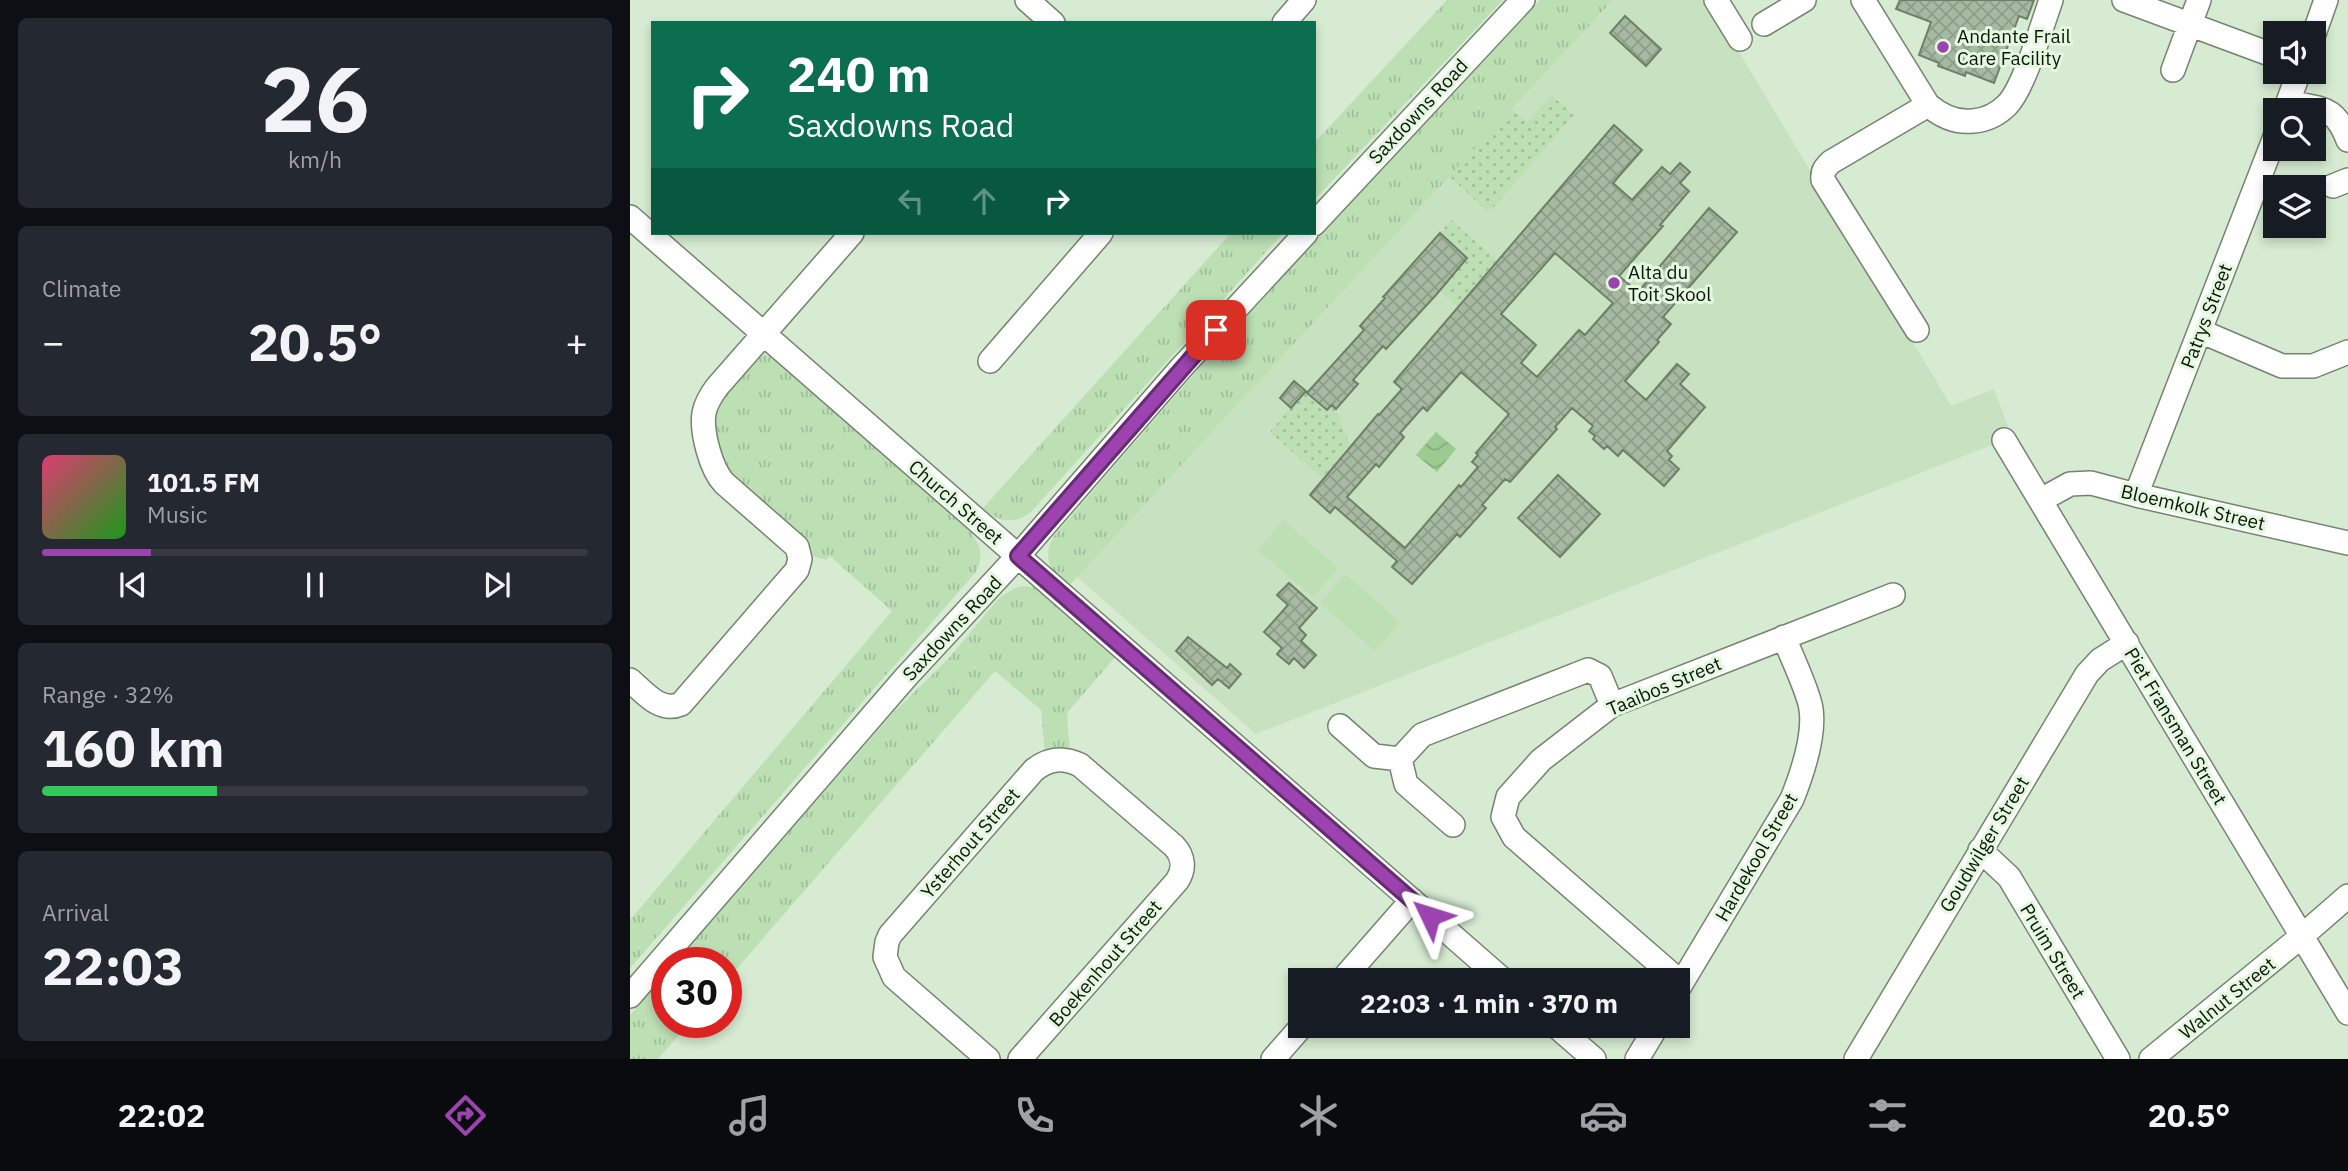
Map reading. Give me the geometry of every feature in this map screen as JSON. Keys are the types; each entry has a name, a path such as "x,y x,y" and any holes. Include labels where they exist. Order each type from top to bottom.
{"street":[{"path":"1286,21 1304,0"},
{"name":"Saxdowns Road","path":"1316,222 1523,0"},
{"path":"1716,0 1740,38"},
{"path":"1764,24 1804,0"},
{"path":"1863,0 1928,105 1943,116 1965,121 1988,118 2007,106 2019,86 2051,0"},
{"path":"2124,0 2263,51"},
{"path":"2174,70 2199,0"},
{"path":"2319,21 2326,0"},
{"path":"1917,330 1823,180 1823,175 1831,162 1928,105"},
{"path":"2326,110 2339,120 2348,140"},
{"name":"Patrys Street","path":"2136,495 2266,161"},
{"name":"Church Street","path":"630,216 651,234"},
{"name":"Church Street","path":"652,235 1489,968"},
{"path":"630,680 660,705 672,707 681,704 785,585 799,565 799,553 792,542 716,473 704,420 706,406 712,393 850,235"},
{"path":"990,361 1099,235"},
{"name":"Saxdowns Road","path":"630,996 906,677 1018,556 1181,368 1304,235"},
{"path":"2200,331 2283,366 2313,366 2348,352"},
{"name":"Piet Fransman Street","path":"2004,440 2348,1013"},
{"name":"Bloemkolk Street","path":"2041,500 2070,484 2091,483 2348,543"},
{"name":"Taaibos Street","path":"1662,968 1514,836 1503,817 1508,797 1541,760 1612,705 1893,594"},
{"name":"Hardekool Street","path":"1688,968 1793,799 1802,774 1809,742 1811,708 1784,638"},
{"name":"Goudwilger Street","path":"1856,1059 2087,674 2100,660 2127,643"},
{"path":"1400,759 1422,735 1583,671 1593,671 1600,676 1612,705"},
{"path":"1340,726 1374,756 1400,759"},
{"name":"Ysterhout Street","path":"988,1059 894,977 887,964 885,949 890,935 1034,770 1058,759 1080,765 1174,846 1183,864"},
{"path":"1400,759 1406,784 1452,825"},
{"name":"Pruim Street","path":"1980,850 2009,877 2118,1059"},
{"name":"Boekenhout Street","path":"1020,1059 1177,881 1183,864"},
{"name":"Walnut Street","path":"2151,1059 2348,897"},
{"path":"1352,968 1412,900"},
{"path":"1273,1059 1291,1038"},
{"path":"1570,1038 1594,1059"},
{"path":"1637,1059 1650,1038"}],"shaded area":[{"name":"Alta du Toit Skool","path":"1613,0 1708,0 1951,406 1994,389 2012,437 1256,734 1077,577"}],"green space":[{"path":"1447,0 1503,0 1316,198 1316,141"},
{"path":"1540,0 1613,0 1068,587 1053,570 1048,557 1054,536 1264,293"},
{"path":"1552,96 1574,115 1493,208 1487,211 1449,176 1511,109 1527,122"},
{"path":"1451,220 1497,260 1457,306 1439,290 1468,258 1440,233"},
{"path":"1229,235 1281,235 1031,512 1019,519 1006,520 988,513 983,508"},
{"path":"760,355 775,356 975,531 972,535 980,549 980,562 976,572 630,968 630,920 892,611 830,556 826,560 807,554 725,473 712,425 714,404"},
{"path":"1305,391 1326,410 1332,405 1352,444 1322,478 1270,432"},
{"path":"1283,520 1338,568 1313,597 1258,550"},
{"path":"1345,574 1400,622 1375,651 1320,603"},
{"path":"1015,588 1038,588 1117,655 1067,713 1070,754 1045,755 1041,710 995,671 742,963 742,947 688,947 894,712 948,659 1000,597"},
{"path":"651,991 651,1038 676,1038 658,1059 630,1059 630,1015"}],"water":[{"path":"1436,432 1456,449 1437,472 1416,455"}],"building":[{"name":"Andante Frail Care Facility","path":"1900,0 2034,0 2027,19 2019,16 1994,83 1966,72 1965,76 1938,66 1939,63 1919,55 1931,22 1896,9"},
{"path":"1625,16 1661,49 1646,66 1610,33"},
{"path":"1614,125 1642,150 1613,183 1632,200 1662,167 1670,174 1680,163 1690,172 1680,183 1689,191 1660,225 1663,226 1619,276 1638,292 1709,208 1737,232 1663,317 1671,324 1625,381 1646,400 1677,364 1689,374 1680,384 1705,407 1667,451 1672,456 1669,460 1679,469 1664,486 1623,450 1618,456 1607,446 1604,449 1589,431 1593,426 1572,408 1510,482 1505,479 1482,505 1486,508 1460,537 1457,534 1412,584 1392,567 1397,561 1335,507 1330,513 1310,495 1402,389 1394,382","holes":["1555,253 1613,303 1585,335 1579,330 1537,377 1521,363 1536,345 1501,314","1461,372 1509,414 1476,453 1478,455 1472,462 1478,467 1405,548 1347,497 1376,464 1379,467 1404,437 1400,433 1423,407 1427,411"]},
{"path":"1440,233 1467,258 1386,349 1383,346 1353,380 1358,384 1336,409 1332,405 1327,410 1307,393 1364,330 1360,326"},
{"path":"1294,381 1306,391 1291,408 1280,398"},
{"path":"1558,475 1600,514 1560,557 1518,518"},
{"path":"1289,583 1317,608 1299,628 1306,635 1301,641 1316,655 1304,668 1294,658 1289,664 1277,654 1282,648 1264,632 1288,605 1277,595"},
{"path":"1188,637 1227,668 1230,664 1241,674 1229,688 1218,679 1212,685 1176,651"}],"place":[{"name":"Andante Frail Care Facility","path":"1943,47"},
{"name":"Alta du Toit Skool","path":"1614,283"}],"route":[{"path":"1216,330 1018,556 1430,916"}]}
